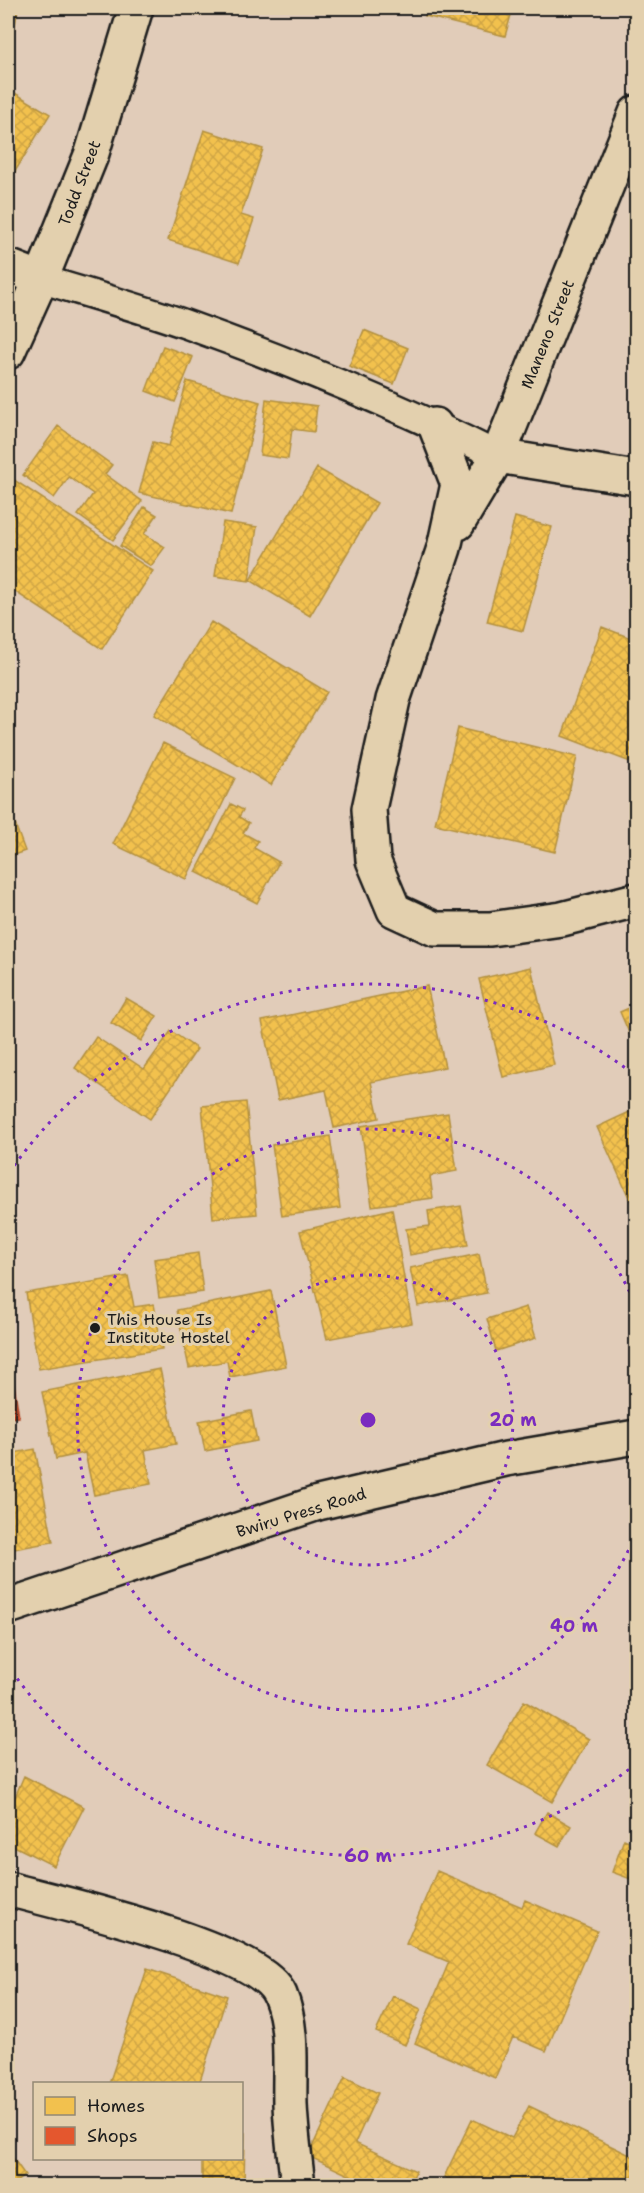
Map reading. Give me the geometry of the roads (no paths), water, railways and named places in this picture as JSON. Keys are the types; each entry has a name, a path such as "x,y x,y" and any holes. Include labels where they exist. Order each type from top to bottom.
{"street":[{"name":"Todd Street","path":"8,352 41,279 92,153 136,8"},
{"name":"Maneno Street","path":"444,548 498,456 636,113"},
{"path":"8,266 41,279"},
{"path":"435,425 458,484 444,548 393,700 369,809 374,860 394,910 435,929 490,929 562,919 636,900"},
{"path":"498,456 636,478"},
{"name":"Bwiru Press Road","path":"8,1607 318,1503 506,1459 636,1437"},
{"path":"8,1888 191,1941 253,1967 280,1993 289,2032 290,2105 298,2186"}],"lane":[{"path":"41,279 188,325 435,425 498,456"}],"place":[{"name":"This House Is Institute Hostel","path":"95,1328"}]}
